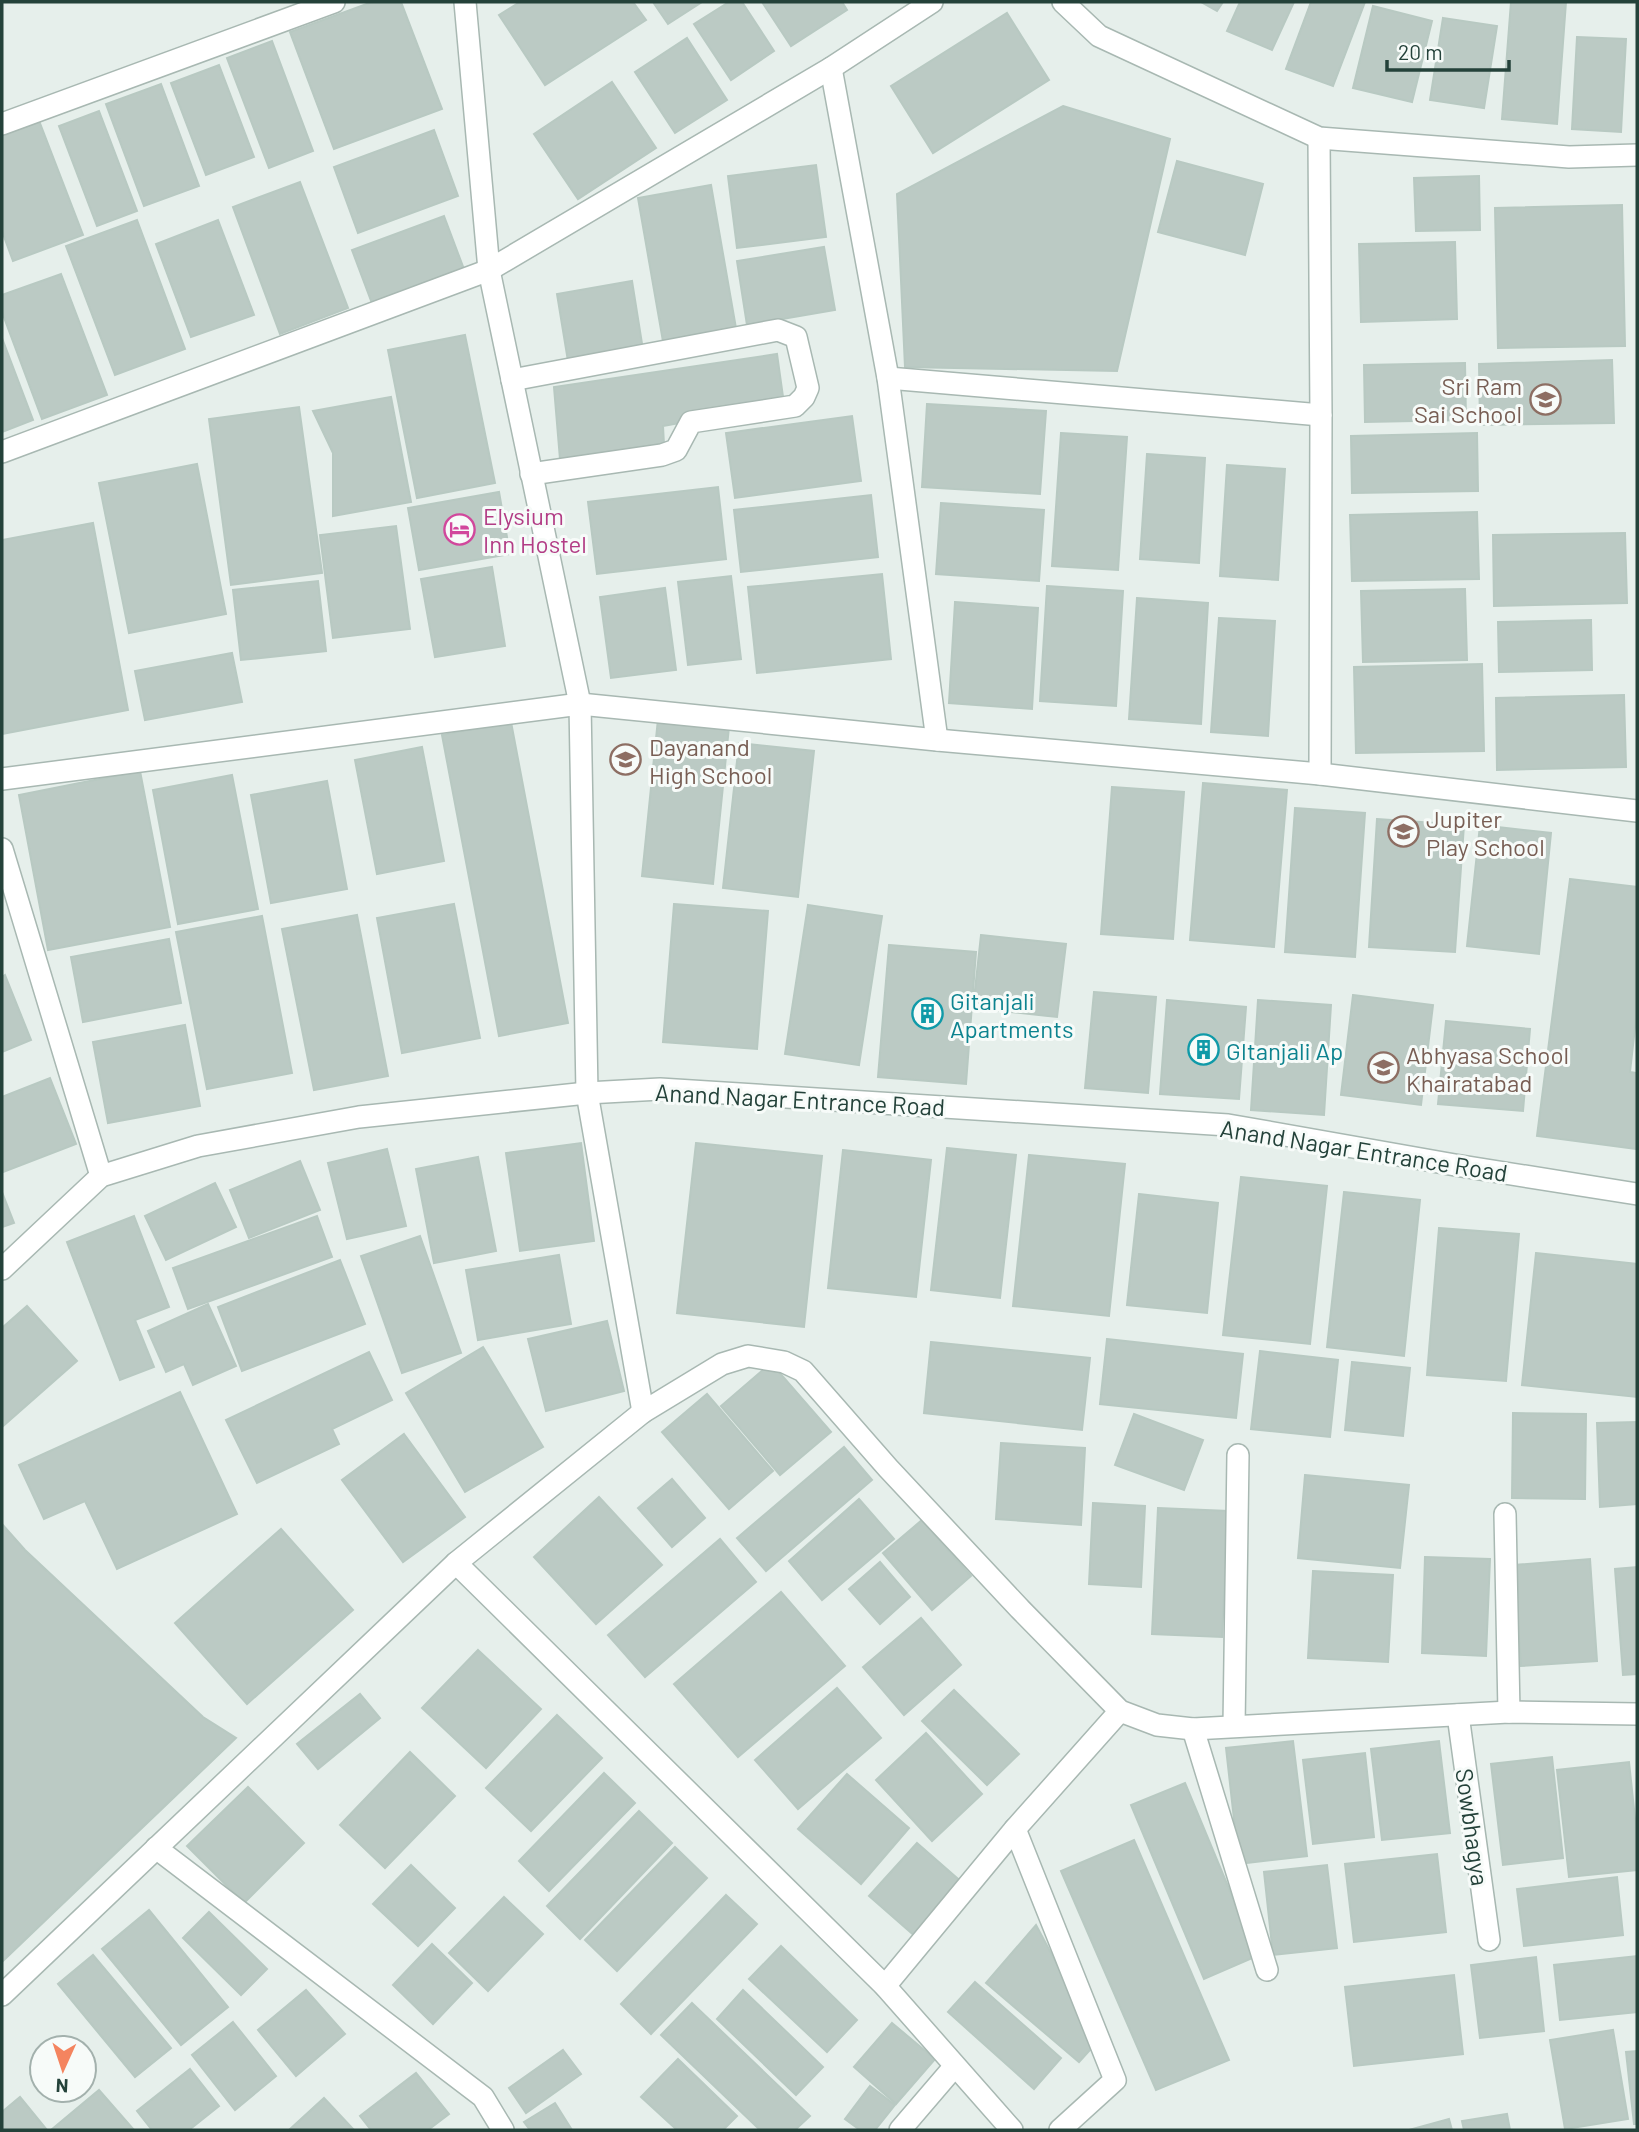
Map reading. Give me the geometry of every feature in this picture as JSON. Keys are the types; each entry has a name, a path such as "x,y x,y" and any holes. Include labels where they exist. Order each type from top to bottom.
{"street":[{"path":"2,124 334,2"},
{"path":"465,2 489,270 580,704 587,1093 643,1412"},
{"path":"2,452 489,270 831,68 932,2"},
{"path":"1063,2 1099,36 1319,138 1569,157 1637,155"},
{"path":"831,68 888,378 937,740"},
{"path":"1319,138 1320,774"},
{"path":"512,380 778,330 796,337 808,388 795,406 691,422 676,450 662,455 531,474"},
{"path":"888,378 1321,415"},
{"path":"2,779 580,704 937,740 1320,774 1637,811"},
{"path":"2,849 101,1176"},
{"name":"Anand Nagar Entrance Road","path":"2,1269 101,1176 198,1146 359,1117 587,1093 660,1089 1228,1125 1637,1194"},
{"path":"2,1995 456,1563 643,1412 722,1364 748,1356 783,1362 803,1371 888,1468 1120,1711 1157,1725 1193,1728 1509,1712 1637,1714"},
{"path":"1234,1726 1238,1455"},
{"path":"1505,1514 1509,1712"},
{"path":"456,1563 885,1986 1012,2130"},
{"path":"885,1986 1015,1829 1120,1711"},
{"name":"Sowbhagya","path":"1458,1715 1489,1940"},
{"path":"1193,1728 1267,1970"},
{"path":"1015,1829 1115,2080 1060,2130"},
{"path":"156,1848 483,2097 503,2130"},
{"path":"900,2130 954,2067"}],"building":[{"path":"372,2 401,2 442,109 334,149 290,32"},
{"path":"520,2 633,2 646,20 545,85 499,15"},
{"path":"653,2 702,2 668,24"},
{"path":"729,2 742,2 774,51 731,80 694,24"},
{"path":"762,2 842,2 847,10 791,46"},
{"path":"1201,2 1223,2 1217,11"},
{"path":"1240,2 1294,2 1272,50 1227,31"},
{"path":"1311,2 1365,2 1333,86 1286,69"},
{"path":"1511,2 1566,2 1557,124 1502,119"},
{"path":"1373,6 1432,21 1412,102 1353,88"},
{"path":"1007,13 1049,80 933,153 891,86"},
{"path":"1443,18 1497,26 1484,108 1430,100"},
{"path":"1577,37 1626,39 1621,132 1572,129"},
{"path":"687,38 727,100 675,133 635,72"},
{"path":"272,41 313,151 269,168 227,58"},
{"path":"219,65 254,157 206,175 171,83"},
{"path":"612,82 656,148 578,199 534,134"},
{"path":"161,84 199,186 144,206 106,104"},
{"path":"1063,106 1170,139 1117,371 905,367 897,194"},
{"path":"99,111 137,211 97,226 59,126"},
{"path":"38,118 83,235 13,261 2,231 2,131"},
{"path":"434,130 458,196 358,233 334,167"},
{"path":"1177,161 1263,184 1245,255 1158,232"},
{"path":"816,165 826,237 737,248 728,176"},
{"path":"1479,176 1480,230 1416,231 1414,178"},
{"path":"300,182 348,308 280,334 233,207"},
{"path":"711,185 737,334 664,347 638,198"},
{"path":"1622,205 1625,346 1498,348 1495,208"},
{"path":"444,216 465,272 373,306 352,250"},
{"path":"137,220 185,349 115,375 66,246"},
{"path":"218,220 254,315 191,337 156,244"},
{"path":"1455,242 1457,319 1361,322 1359,244"},
{"path":"824,247 835,310 747,325 737,261"},
{"path":"61,274 107,395 42,419 2,312 2,295"},
{"path":"632,281 643,350 568,361 557,294"},
{"path":"465,335 495,483 417,498 388,350"},
{"path":"2,338 33,420 2,432"},
{"path":"777,354 784,404 663,426 664,445 560,459 554,387"},
{"path":"1612,360 1614,423 1480,425 1479,364"},
{"path":"1465,363 1466,420 1365,422 1364,365"},
{"path":"391,397 411,502 333,516 333,453 313,411"},
{"path":"927,404 1046,411 1040,494 922,487"},
{"path":"299,407 322,573 231,585 209,419"},
{"path":"852,416 861,481 735,498 726,433"},
{"path":"1061,433 1127,437 1118,570 1052,566"},
{"path":"1477,433 1478,491 1352,493 1351,436"},
{"path":"1147,454 1205,458 1199,563 1140,559"},
{"path":"197,464 226,614 129,633 99,483"},
{"path":"1227,465 1285,469 1278,580 1220,576"},
{"path":"718,487 726,559 597,574 588,502"},
{"path":"499,492 510,554 419,570 408,508"},
{"path":"871,495 878,557 741,572 734,510"},
{"path":"941,503 1044,510 1039,581 936,574"},
{"path":"1477,512 1479,579 1352,581 1350,515"},
{"path":"93,523 128,710 2,734 2,540"},
{"path":"396,526 410,629 333,638 320,535"},
{"path":"1625,533 1627,603 1494,606 1493,535"},
{"path":"492,567 505,646 435,657 421,579"},
{"path":"882,574 891,659 757,673 748,587"},
{"path":"731,576 741,659 688,665 678,582"},
{"path":"318,581 326,651 241,660 233,590"},
{"path":"1047,586 1123,591 1116,706 1040,701"},
{"path":"665,588 676,670 611,678 600,597"},
{"path":"1465,589 1467,660 1363,662 1361,591"},
{"path":"1137,598 1208,603 1201,724 1129,719"},
{"path":"955,602 1038,608 1032,709 949,703"},
{"path":"1219,618 1275,621 1268,736 1211,732"},
{"path":"1591,620 1592,670 1499,672 1498,622"},
{"path":"232,653 242,702 145,720 135,671"},
{"path":"1482,664 1484,751 1356,753 1354,667"},
{"path":"1624,695 1626,767 1497,770 1496,698"},
{"path":"658,719 729,727 713,884 642,876"},
{"path":"511,722 568,1023 499,1036 442,735"},
{"path":"739,743 814,751 798,897 723,888"},
{"path":"422,747 444,861 377,874 355,760"},
{"path":"140,771 170,927 48,950 19,795"},
{"path":"232,775 258,909 178,924 153,790"},
{"path":"327,781 347,889 271,903 251,795"},
{"path":"1203,783 1287,790 1274,947 1190,940"},
{"path":"1112,787 1184,792 1173,939 1101,934"},
{"path":"1295,808 1365,813 1355,957 1285,952"},
{"path":"1377,819 1464,825 1455,952 1369,947"},
{"path":"1480,825 1551,833 1539,954 1467,946"},
{"path":"1570,879 1637,887 1637,1010 1630,1072 1637,1073 1637,1149 1537,1136"},
{"path":"454,904 480,1038 402,1053 377,918"},
{"path":"674,904 768,911 757,1049 663,1042"},
{"path":"808,905 882,916 859,1065 785,1054"},
{"path":"357,915 388,1076 314,1090 282,929"},
{"path":"262,916 292,1073 207,1089 176,932"},
{"path":"981,935 1066,944 1057,1017 973,1008"},
{"path":"169,939 181,1003 83,1022 71,957"},
{"name":"Gitanjali Apartments","path":"889,945 976,952 966,1084 878,1077"},
{"path":"5,975 31,1040 2,1052 2,977"},
{"path":"1094,992 1156,997 1148,1093 1085,1088"},
{"path":"1353,995 1433,1005 1421,1105 1341,1095"},
{"name":"GItanjali Ap","path":"1167,1000 1246,1007 1239,1099 1160,1094"},
{"path":"1258,1000 1331,1005 1324,1115 1251,1110"},
{"path":"1446,1021 1530,1029 1523,1111 1438,1104"},
{"path":"185,1025 200,1106 108,1123 93,1042"},
{"path":"50,1078 76,1144 3,1172 2,1097"},
{"path":"581,1143 594,1241 520,1251 506,1153"},
{"path":"696,1143 822,1156 804,1327 677,1313"},
{"path":"947,1148 1016,1155 1000,1298 931,1290"},
{"path":"387,1149 406,1226 347,1239 328,1163"},
{"path":"843,1150 931,1160 916,1297 828,1288"},
{"path":"1029,1155 1125,1164 1109,1316 1013,1306"},
{"path":"478,1157 496,1251 434,1263 416,1169"},
{"path":"300,1161 320,1210 249,1238 230,1190"},
{"path":"1241,1177 1327,1186 1310,1344 1223,1335"},
{"path":"215,1183 236,1227 166,1260 145,1216"},
{"path":"2,1192 14,1223 2,1227"},
{"path":"1344,1192 1420,1200 1404,1356 1327,1347"},
{"path":"1139,1194 1218,1203 1207,1313 1127,1305"},
{"path":"134,1216 169,1307 135,1320 154,1367 120,1380 67,1242"},
{"path":"317,1216 332,1257 188,1309 173,1268"},
{"path":"1439,1228 1519,1234 1506,1381 1427,1375"},
{"path":"420,1236 461,1353 402,1373 361,1256"},
{"path":"1536,1253 1637,1264 1637,1397 1522,1385"},
{"path":"559,1255 571,1324 478,1340 466,1270"},
{"path":"340,1260 365,1324 242,1371 218,1307"},
{"path":"208,1304 236,1366 193,1385 184,1364 166,1372 148,1331"},
{"path":"27,1306 77,1361 2,1427 2,1328"},
{"path":"607,1321 624,1391 546,1411 528,1339"},
{"path":"1107,1339 1243,1354 1236,1418 1100,1404"},
{"path":"931,1342 1090,1358 1082,1430 924,1413"},
{"path":"483,1347 543,1447 465,1492 406,1393"},
{"path":"1260,1351 1338,1360 1330,1437 1251,1429"},
{"path":"369,1352 392,1400 332,1429 339,1444 257,1483 226,1420"},
{"path":"1352,1362 1410,1368 1403,1436 1345,1430"},
{"path":"771,1363 831,1432 780,1475 721,1406"},
{"path":"180,1392 237,1514 117,1569 85,1501 44,1519 19,1465"},
{"path":"707,1394 773,1471 729,1509 662,1432"},
{"path":"1513,1413 1586,1414 1585,1499 1512,1498"},
{"path":"1134,1414 1203,1440 1184,1490 1115,1465"},
{"path":"1637,1422 1637,1504 1600,1507 1597,1423"},
{"path":"404,1434 465,1517 403,1562 342,1480"},
{"path":"1001,1443 1085,1448 1081,1525 996,1519"},
{"path":"844,1447 872,1480 766,1571 737,1538"},
{"path":"1305,1475 1409,1485 1400,1568 1298,1558"},
{"path":"672,1479 705,1518 672,1547 638,1508"},
{"path":"599,1497 662,1565 596,1624 534,1557"},
{"path":"859,1499 894,1539 822,1600 789,1561"},
{"path":"1093,1503 1145,1506 1141,1587 1089,1584"},
{"path":"1158,1508 1228,1511 1222,1637 1152,1634"},
{"path":"922,1520 971,1576 932,1610 883,1553"},
{"path":"2,1524 25,1550 203,1717 236,1738 2,1962"},
{"path":"281,1529 353,1610 247,1704 175,1623"},
{"path":"720,1539 756,1582 645,1677 608,1635"},
{"path":"1425,1557 1490,1559 1486,1656 1422,1653"},
{"path":"1590,1559 1597,1661 1521,1666 1514,1565"},
{"path":"880,1562 910,1597 880,1624 849,1589"},
{"path":"1637,1567 1637,1674 1623,1675 1615,1569"},
{"path":"1313,1571 1393,1575 1388,1662 1308,1658"},
{"path":"781,1592 845,1666 738,1757 674,1684"},
{"path":"921,1618 961,1665 904,1715 863,1667"},
{"path":"478,1650 541,1709 486,1768 422,1708"},
{"path":"837,1688 881,1738 798,1809 755,1760"},
{"path":"954,1690 1019,1754 987,1785 922,1721"},
{"path":"360,1694 380,1718 318,1769 297,1744"},
{"path":"557,1715 602,1758 531,1831 486,1788"},
{"path":"926,1733 982,1794 932,1841 876,1780"},
{"path":"1293,1741 1307,1856 1239,1864 1226,1748"},
{"path":"1439,1741 1450,1833 1382,1840 1371,1749"},
{"path":"410,1752 455,1796 385,1868 340,1825"},
{"path":"1365,1753 1374,1837 1313,1844 1303,1760"},
{"path":"1552,1757 1563,1858 1503,1865 1491,1764"},
{"path":"1629,1762 1637,1837 1637,1870 1569,1877 1557,1770"},
{"path":"604,1773 635,1803 549,1891 519,1861"},
{"path":"847,1774 909,1828 861,1884 798,1829"},
{"path":"1185,1783 1257,1956 1204,1979 1131,1805"},
{"path":"248,1787 304,1843 244,1903 187,1846"},
{"path":"639,1811 672,1843 580,1939 547,1906"},
{"path":"1134,1840 1229,2060 1156,2090 1061,1871"},
{"path":"917,1843 964,1884 916,1937 869,1896"},
{"path":"675,1847 707,1878 617,1971 585,1940"},
{"path":"1437,1854 1446,1932 1354,1942 1345,1864"},
{"path":"411,1865 455,1908 418,1946 373,1904"},
{"path":"1327,1865 1337,1948 1273,1955 1264,1872"},
{"path":"1617,1877 1623,1935 1524,1946 1517,1889"},
{"path":"726,1895 757,1924 651,2034 621,2004"},
{"path":"504,1897 543,1934 488,1991 449,1953"},
{"path":"149,1910 228,2007 181,2045 102,1949"},
{"path":"209,1912 267,1969 241,1995 183,1938"},
{"path":"1036,1925 1098,2041 1079,2062 986,1983"},
{"path":"432,1944 472,1983 433,2024 393,1985"},
{"path":"781,1946 857,2020 827,2052 749,1979"},
{"path":"93,1955 171,2048 135,2077 58,1984"},
{"path":"1637,1956 1637,2012 1560,2020 1554,1965"},
{"path":"1536,1957 1544,2031 1480,2038 1471,1965"},
{"path":"1454,1975 1463,2054 1354,2066 1345,1987"},
{"path":"975,1982 1061,2058 1034,2089 948,2012"},
{"path":"306,1990 345,2034 296,2076 258,2030"},
{"path":"743,1990 823,2067 796,2095 717,2019"},
{"path":"692,2003 810,2116 795,2130 760,2130 661,2035"},
{"path":"233,2022 276,2076 235,2110 192,2055"},
{"path":"892,2023 935,2059 896,2104 854,2067"},
{"path":"1613,2030 1628,2119 1565,2129 1550,2040"},
{"path":"563,2050 581,2074 526,2113 509,2088"},
{"path":"1637,2051 1637,2124 1634,2124 1626,2052"},
{"path":"678,2059 737,2116 723,2130 677,2130 641,2097"},
{"path":"190,2069 219,2106 189,2130 152,2130 137,2111"},
{"path":"416,2073 449,2114 428,2130 371,2130 360,2116"},
{"path":"870,2086 895,2105 875,2130 860,2130 845,2119"},
{"path":"98,2091 134,2130 51,2130 82,2104 98,2104"},
{"path":"20,2097 47,2130 2,2130 2,2112"},
{"path":"324,2098 354,2130 289,2130"},
{"path":"555,2103 572,2130 530,2130 524,2122"},
{"path":"1507,2114 1510,2130 1464,2130 1462,2121"},
{"path":"1449,2119 1452,2130 1409,2130"}],"place":[{"name":"Sri Ram Sai School","path":"1545,399"},
{"name":"Elysium Inn Hostel","path":"460,529"},
{"name":"Dayanand High School","path":"626,760"},
{"name":"Jupiter Play School","path":"1403,832"},
{"name":"Gitanjali Apartments","path":"927,1014"},
{"name":"GItanjali Ap","path":"1203,1050"},
{"name":"Abhyasa School Khairatabad","path":"1383,1068"}]}
